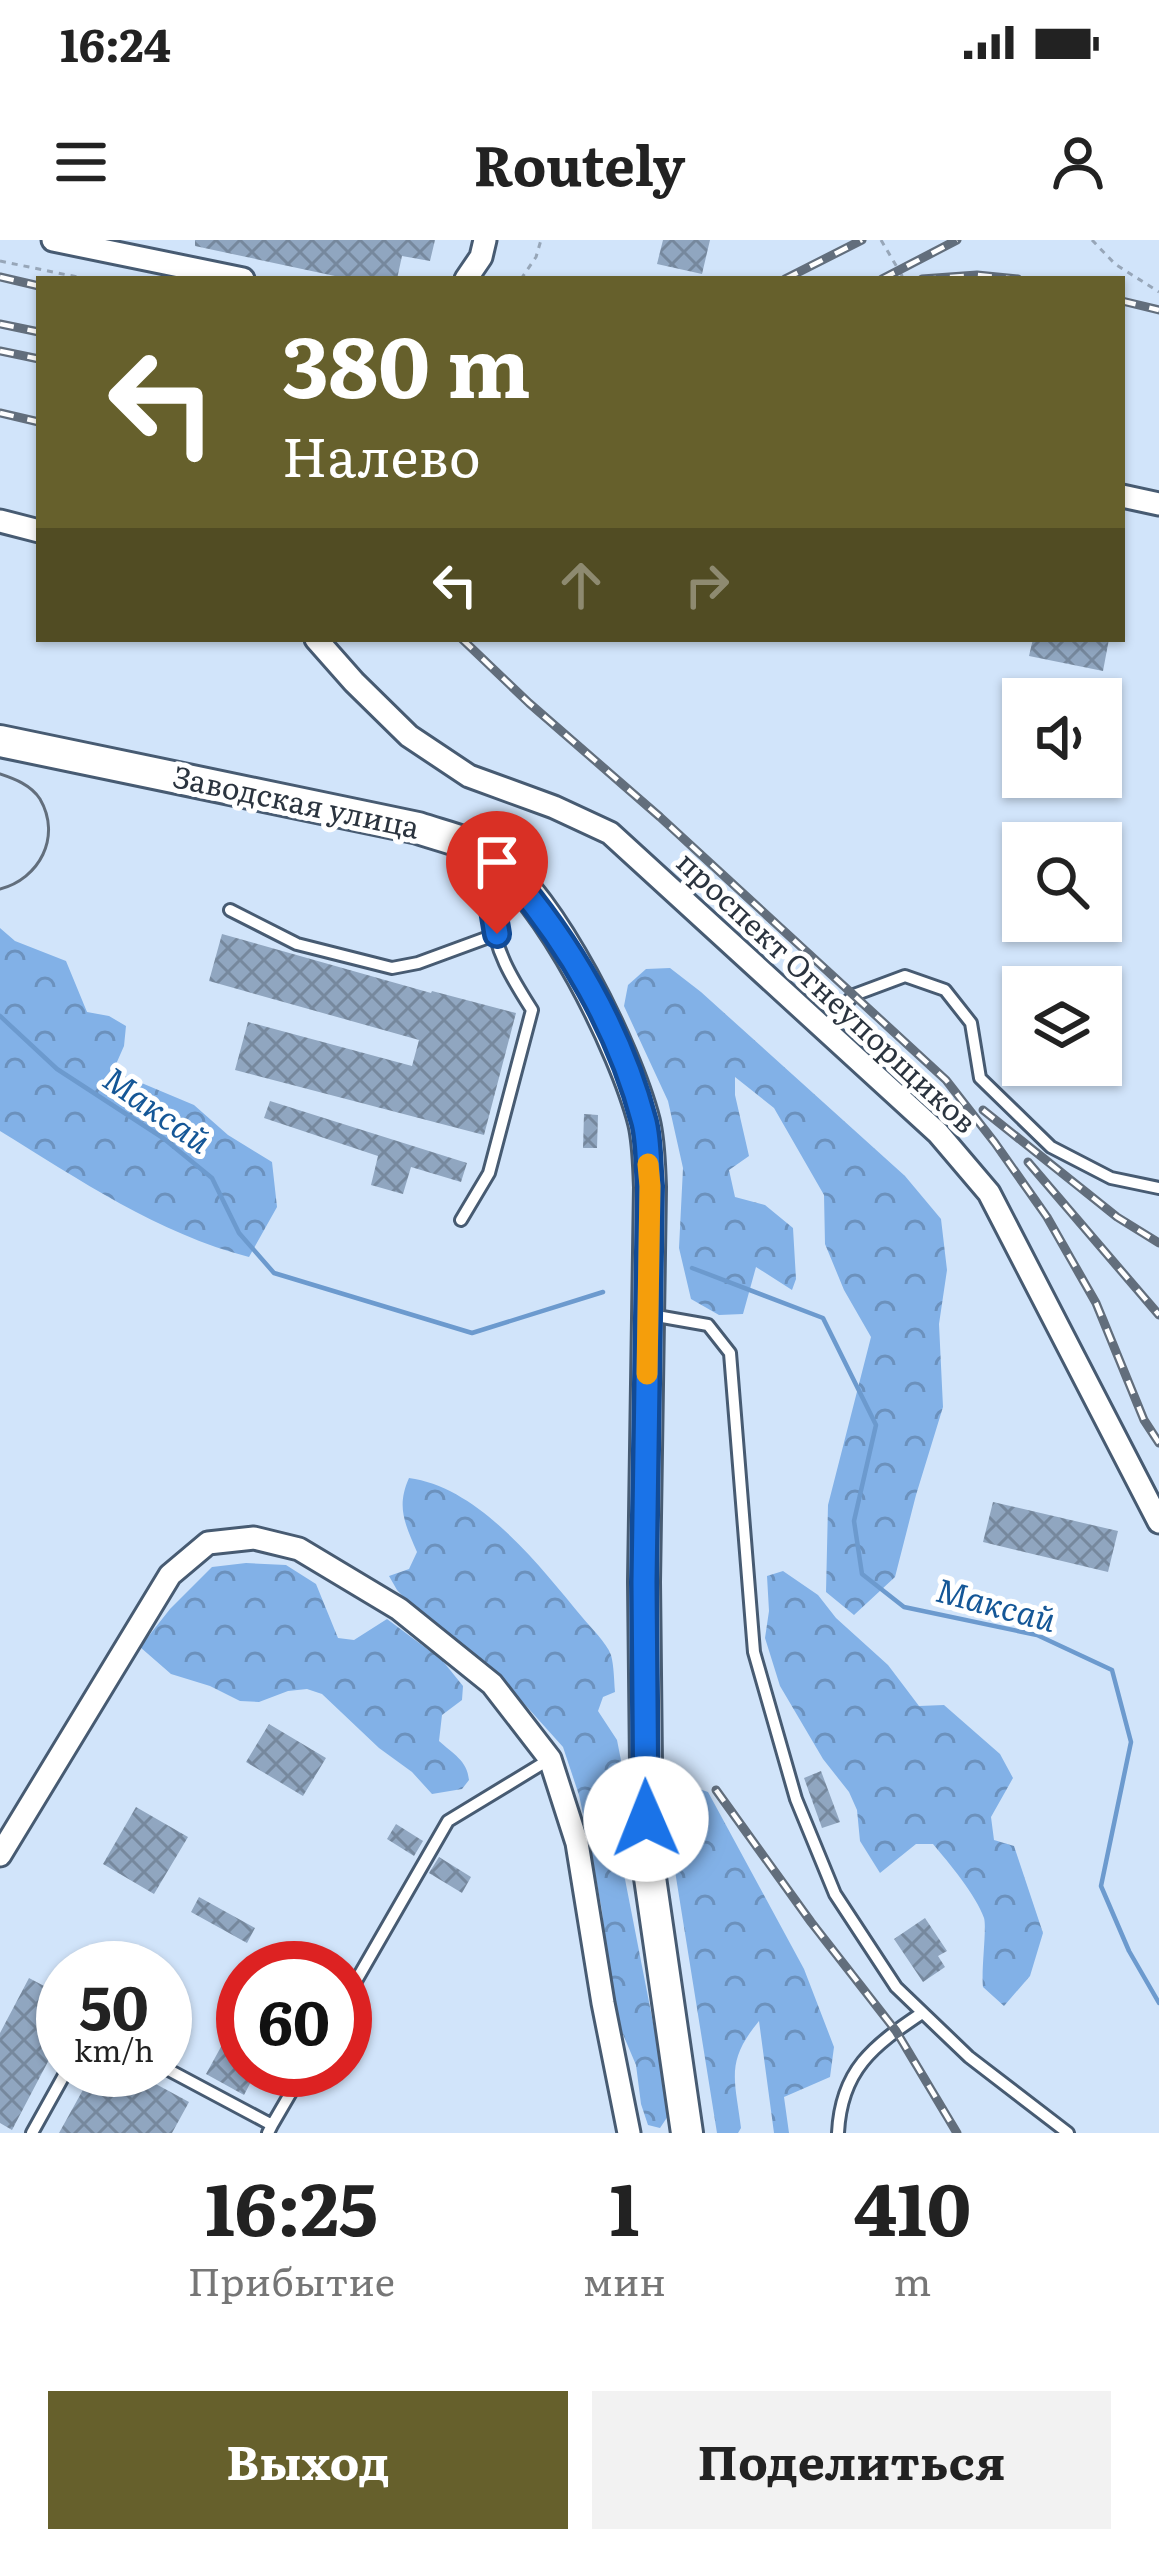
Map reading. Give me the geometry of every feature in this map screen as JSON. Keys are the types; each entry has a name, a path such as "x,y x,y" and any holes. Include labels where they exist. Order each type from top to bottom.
{"main road":[{"name":"Заводская улица","path":"0,740 418,828 476,849 507,871 554,930 627,1065 645,1127 650,1186 644,1582 647,1857 687,2133"}],"street":[{"path":"53,240 228,276"},
{"path":"468,276 481,257 485,240"},
{"path":"1125,497 1159,504"},
{"path":"0,521 36,530"},
{"name":"проспект Огнеупорщиков","path":"319,642 410,736 469,776 610,833 938,1133 989,1193 1159,1522"},
{"path":"0,1855 170,1575 208,1543 254,1538 299,1549 399,1610 492,1684 550,1759 577,1843 629,2133"}],"lane":[{"path":"461,1220 489,1173 532,1010 507,972 497,934 493,910 507,871"},
{"path":"230,910 297,944 392,968 497,934"},
{"path":"823,1028 854,995 905,976 945,990 971,1023 980,1078 1051,1147 1111,1178 1159,1188"},
{"path":"647,1314 708,1325 730,1353 754,1652 796,1799 835,1894 896,1987 969,2057 1068,2133"},
{"path":"372,1953 448,1821 550,1759"},
{"path":"838,2133 839,2105 860,2062 922,2013"},
{"path":"192,2084 270,2129 288,2097"},
{"path":"32,2133 52,2097"}],"path":[{"path":"523,276 541,240"},
{"path":"881,240 902,276"},
{"path":"1093,240 1114,264 1159,292"},
{"path":"0,261 72,276"}],"green space":[{"path":"0,928 15,941 66,961 87,1012 109,1016 126,1026 124,1046 113,1071 194,1105 228,1135 272,1162 277,1207 249,1257 151,1220 0,1131"},
{"path":"670,968 905,1176 941,1219 947,1270 939,1324 943,1407 895,1577 854,1615 826,1592 828,1505 871,1337 825,1244 824,1195 774,1108 735,1077 749,1156 729,1170 735,1197 765,1205 793,1228 796,1279 792,1290 756,1267 743,1314 719,1315 691,1299 679,1248 683,1168 668,1101 624,1006 628,985 646,969"},
{"path":"409,1478 460,1496 506,1532 611,1655 615,1692 603,1697 598,1711 617,1740 626,1786 611,1835 623,1869 667,2094 668,2116 660,2128 648,2125 636,2065 622,2032 608,1973 590,1847 563,1747 493,1669 426,1621 389,1576 409,1569 417,1552 403,1507"},
{"path":"286,1565 316,1584 338,1638 354,1640 387,1619 442,1660 463,1686 462,1700 442,1715 439,1741 465,1767 469,1780 462,1789 432,1794 322,1694 307,1689 259,1702 240,1701 171,1674 140,1647 212,1567"},
{"path":"783,1571 818,1595 888,1665 919,1706 944,1705 1000,1754 1013,1778 991,1817 994,1840 1014,1846 1043,1933 1030,1976 1004,2006 983,1987 984,1918 969,1889 933,1844 916,1844 880,1873 860,1841 857,1810 849,1792 823,1759 780,1686 765,1638 767,1576"},
{"path":"676,1781 708,1792 804,1969 834,2047 830,2077 784,2097 789,2133 774,2133 759,2021 741,2048 735,2071 741,2128 738,2133 717,2133 671,1846"}],"building":[{"path":"195,240 435,240 430,261 402,256 398,276 335,276 195,246"},
{"path":"663,240 710,240 702,274 657,264"},
{"path":"1032,642 1108,642 1103,671 1029,656"},
{"path":"222,934 516,1013 484,1135 235,1070 248,1022 412,1066 419,1040 209,981"},
{"path":"270,1101 467,1163 461,1182 411,1167 403,1194 371,1185 378,1156 264,1118"},
{"path":"584,1114 598,1115 597,1148 583,1148"},
{"path":"993,1502 1118,1531 1108,1572 983,1542"},
{"path":"269,1724 326,1758 303,1796 246,1762"},
{"path":"821,1771 840,1822 822,1828 804,1778"},
{"path":"136,1807 188,1837 154,1894 103,1864"},
{"path":"396,1824 423,1841 414,1856 387,1839"},
{"path":"439,1857 471,1877 462,1893 429,1873"},
{"path":"199,1897 255,1928 243,1941 191,1912"},
{"path":"925,1918 947,1951 938,1956 945,1967 923,1982 894,1939"},
{"path":"29,1978 36,1982 36,2084 12,2130 0,2123 0,2033"},
{"path":"216,2056 216,2080 206,2074"},
{"path":"79,2097 180,2097 189,2102 172,2133 59,2133"}],"waterway":[{"name":"Максай","path":"0,1016 57,1069 163,1138 212,1178 239,1233 274,1273 472,1333 603,1292"},
{"name":"Максай","path":"692,1268 823,1318 876,1425 854,1521 862,1574 904,1607 1037,1635 1112,1670 1131,1742 1101,1886 1129,1951 1159,2003"}],"tram line":[{"path":"0,774 36,794 49,828 36,866 0,889"}],"railway":[{"path":"791,276 862,240"},
{"path":"888,276 957,240"},
{"path":"963,276 987,276"},
{"path":"0,277 36,285"},
{"path":"1125,302 1159,310"},
{"path":"0,324 36,331"},
{"path":"0,351 36,358"},
{"path":"0,413 36,421"},
{"path":"465,642 946,1080 1047,1217 1096,1303 1144,1420 1159,1443"},
{"path":"983,1110 1117,1217 1159,1243"},
{"path":"1028,1162 1159,1315"},
{"path":"716,1790 896,2031 957,2133"}],"slow traffic":[{"path":"647,1374 648,1164"}],"route":[{"path":"497,934 493,910 507,871 554,930 590,991 627,1065 645,1127 650,1186 646,1819"}]}
